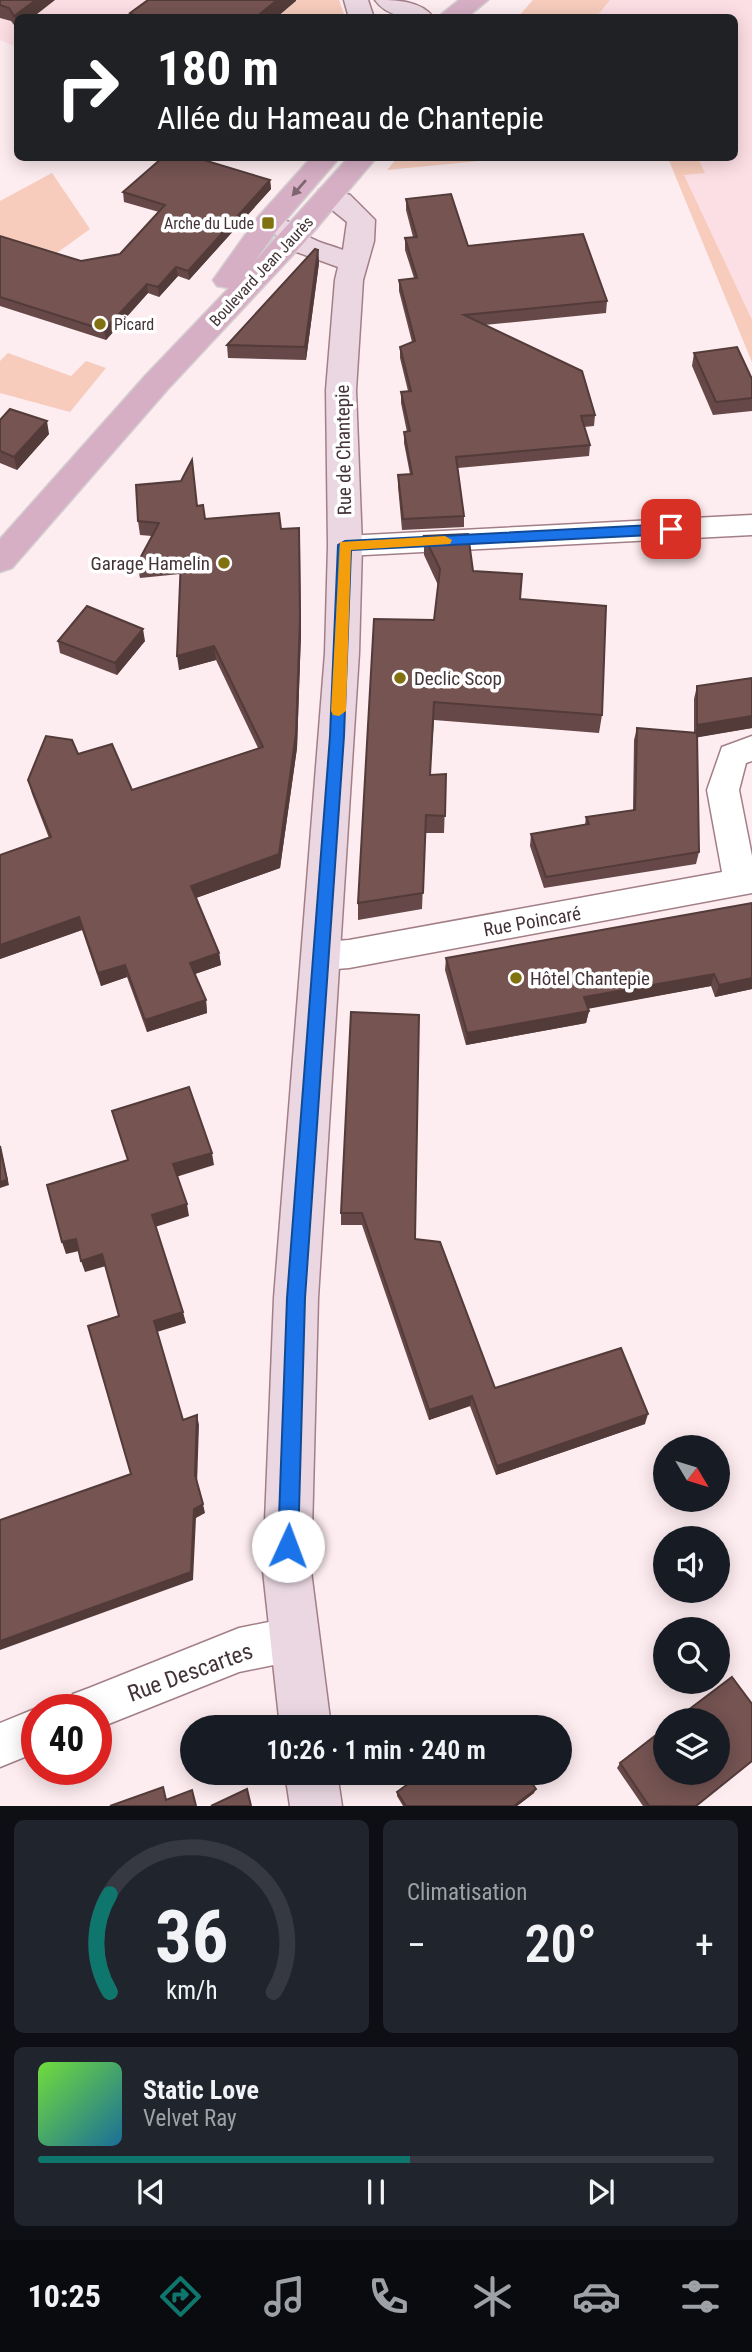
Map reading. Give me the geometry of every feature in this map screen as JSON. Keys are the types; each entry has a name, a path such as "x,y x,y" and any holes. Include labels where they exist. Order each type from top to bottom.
{"main road":[{"path":"455,14 476,0"},
{"name":"Boulevard Jean Jaurès","path":"0,560 156,383 283,228 323,161"},
{"name":"Boulevard Jean Jaurès","path":"283,228 329,196 359,161"}],"street":[{"path":"387,0 414,14"},
{"name":"Rue de Chantepie","path":"303,1715 287,1571 296,1298 323,956 342,653 345,545 341,390 353,263 360,241 361,220 329,196"},
{"path":"283,228 301,244 353,263"},
{"path":"345,545 752,525"},
{"name":"Rue Poincaré","path":"323,956 349,954 746,882 723,790 733,756 752,748"},
{"name":"Rue Descartes","path":"112,1701 239,1650 293,1639"},
{"path":"0,1745 21,1736"},
{"path":"313,1785 316,1806"}],"shaded area":[{"path":"0,0 293,0 279,14 14,14 14,46 0,40"},
{"path":"293,0 339,0 344,14 281,14 295,2"},
{"path":"533,0 752,0 752,362 669,161 738,161 738,14 521,14"},
{"path":"533,0 610,0 598,14 521,14"},
{"path":"394,161 480,161 387,170"},
{"path":"669,161 699,161 705,173 684,175 752,320 752,362"},
{"path":"52,173 90,229 47,260 0,245 0,201"},
{"path":"8,353 71,376 86,361 106,368 70,412 0,393 0,361"}],"building":[{"path":"0,0 36,0 14,16 9,8 0,5"},
{"path":"148,0 277,0 260,14 130,13"},
{"path":"159,161 207,161 270,180 188,271 176,267 158,287 147,284 104,330 0,297 0,236 81,261 120,254 165,205 123,192"},
{"path":"451,194 468,246 583,234 607,301 464,315 582,371 595,415 581,416 590,445 456,457 464,516 403,519 398,475 412,474 404,432 410,431 401,392 411,391 400,347 415,341 399,280 417,278 405,238 417,237 406,199"},
{"path":"315,249 318,250 305,347 227,345"},
{"path":"737,347 752,379 752,398 716,402 694,353"},
{"path":"10,409 47,421 14,457 0,451 0,420"},
{"path":"192,460 197,506 203,505 205,519 279,513 281,529 299,528 300,619 296,734 279,854 191,886 219,953 190,963 206,1000 145,1020 125,965 98,973 79,917 0,945 0,855 51,837 28,780 46,736 72,740 78,754 112,744 132,790 263,747 214,646 177,656 181,559 137,564 159,523 138,521 136,485 181,481"},
{"path":"468,534 473,571 522,574 520,599 606,606 602,715 434,702 430,775 446,774 445,816 426,815 423,893 358,903 374,619 434,620 440,569 424,536"},
{"path":"87,606 143,629 115,663 58,641"},
{"path":"752,678 752,716 697,725 697,686"},
{"path":"637,728 697,733 699,852 546,877 531,834 589,824 586,817 635,810"},
{"path":"752,903 752,978 719,985 714,974 584,997 589,1011 467,1033 446,958"},
{"path":"351,1012 419,1015 415,1239 440,1242 495,1388 621,1348 648,1414 497,1466 472,1396 429,1410 362,1213 341,1213"},
{"path":"189,1087 212,1153 173,1164 187,1204 152,1215 183,1312 154,1321 183,1420 197,1415 195,1475 203,1504 194,1509 191,1572 0,1641 0,1520 131,1474 88,1326 119,1316 102,1254 81,1261 76,1239 62,1242 47,1185 128,1160 112,1111"},
{"path":"0,1146 7,1180 0,1182"},
{"path":"732,1677 752,1704 752,1761 730,1779 730,1708 691,1708 709,1694 730,1694"},
{"path":"653,1737 653,1785 722,1785 696,1806 649,1806 620,1763"},
{"path":"407,1785 533,1785 536,1789 514,1806 406,1806 397,1792"},
{"path":"163,1787 166,1800 192,1790 196,1806 110,1806"},
{"path":"247,1789 251,1806 211,1806"}],"slow traffic":[{"path":"339,711 345,545 445,540"}],"place":[{"name":"Arche du Lude","path":"268,223"},
{"name":"Picard","path":"100,324"},
{"name":"Garage Hamelin","path":"224,563"},
{"name":"Declic Scop","path":"400,678"},
{"name":"Hôtel Chantepie","path":"516,978"}],"route":[{"path":"288,1546 296,1298 323,956 342,653 345,545 671,529"}]}
